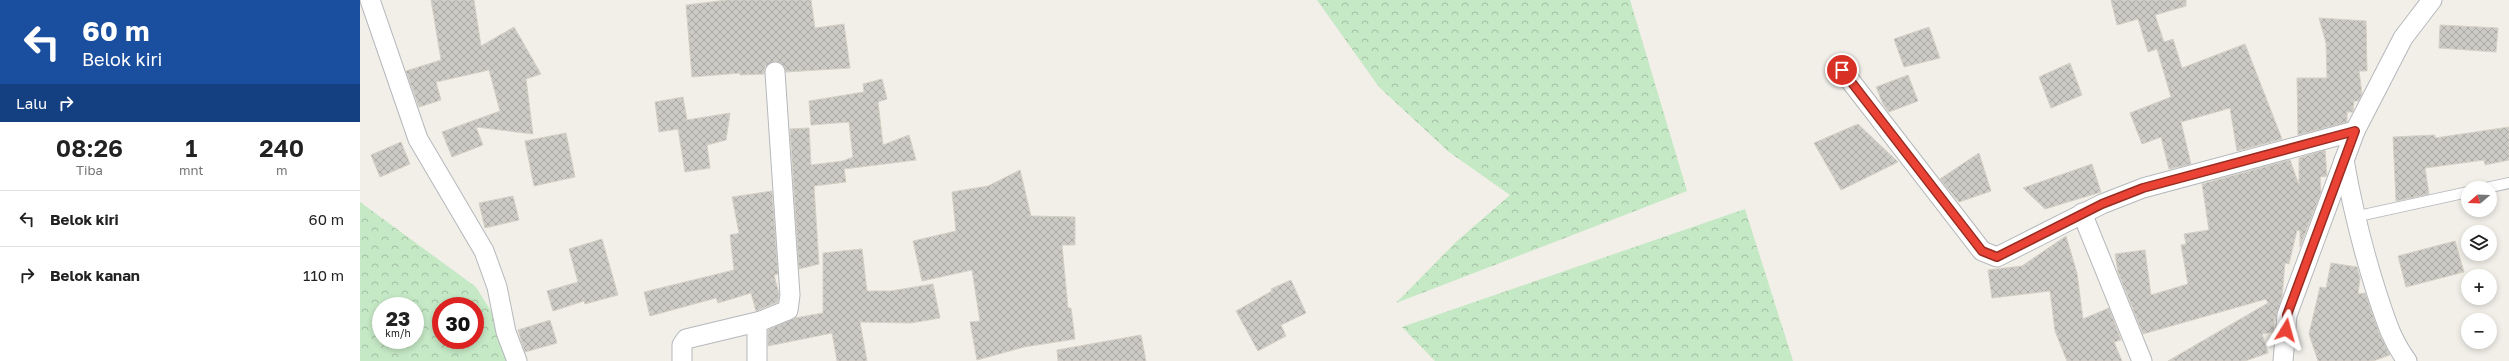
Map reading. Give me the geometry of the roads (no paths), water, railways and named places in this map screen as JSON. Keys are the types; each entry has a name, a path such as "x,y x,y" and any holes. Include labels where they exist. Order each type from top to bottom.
{"street":[{"path":"370,0 418,139 484,250 497,287 506,332 516,361"},
{"path":"2283,361 2287,315 2355,131 2403,38 2432,0"},
{"path":"1842,70 1982,251 1990,256 1997,257 2082,213 2143,188 2355,131"},
{"path":"682,361 682,345 686,339 761,321 788,310 790,295 775,72"},
{"path":"2344,159 2354,217 2393,342 2407,361"},
{"path":"2082,213 2142,361"},
{"path":"757,361 757,325 761,321"}],"lane":[{"path":"2497,186 2509,183"},
{"path":"2354,217 2461,194"}]}
